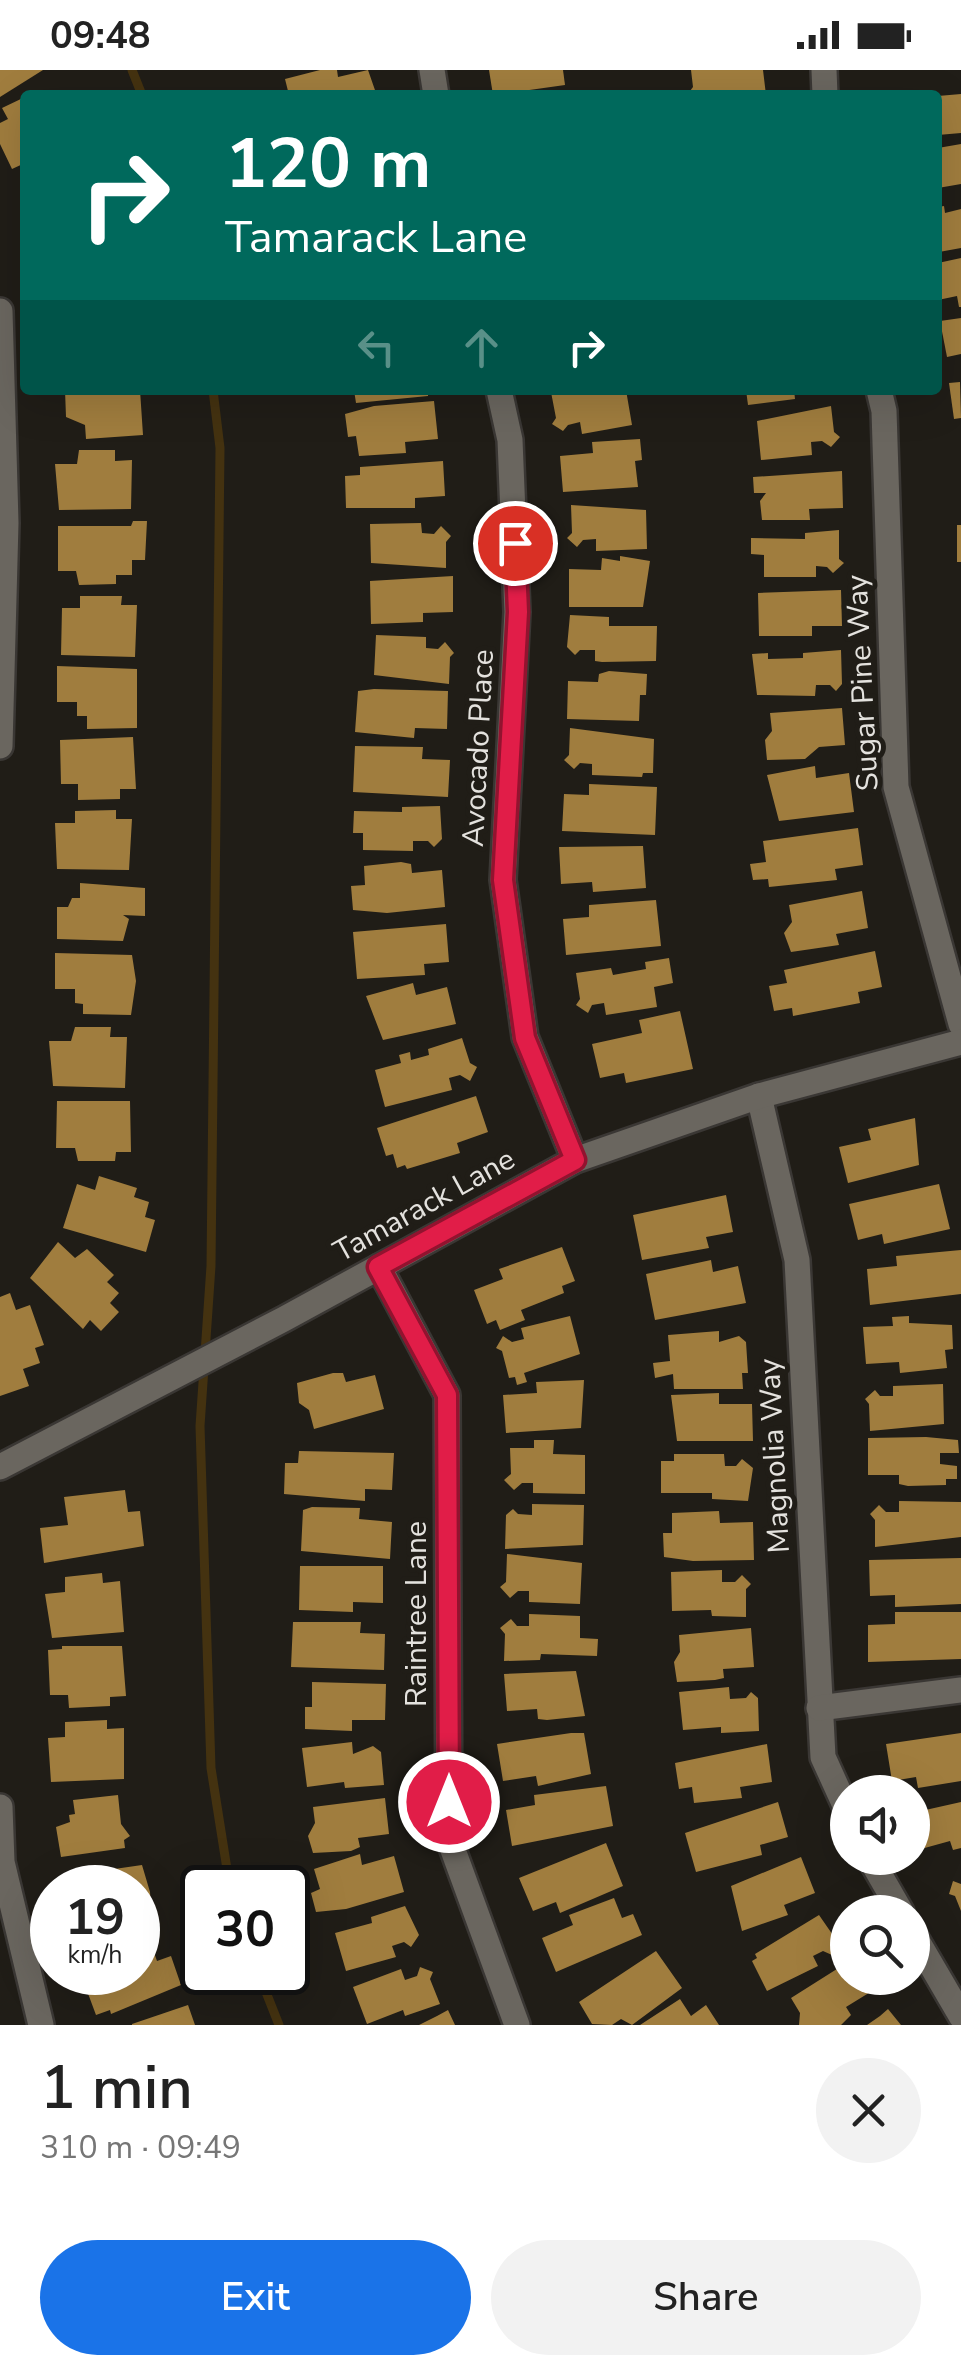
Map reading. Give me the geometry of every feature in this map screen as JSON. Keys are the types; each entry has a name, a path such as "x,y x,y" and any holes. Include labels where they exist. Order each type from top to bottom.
{"street":[{"path":"0,311 0,746"},
{"name":"Avocado Place","path":"500,395 510,440 518,612 503,880 525,1038 575,1160"},
{"name":"Sugar Pine Way","path":"880,395 884,411 896,787 961,1024"},
{"name":"Tamarack Lane","path":"0,1467 284,1320 575,1160 759,1096 961,1042"},
{"name":"Magnolia Way","path":"759,1096 797,1260 819,1708 824,1757 832,1775"},
{"name":"Raintree Lane","path":"378,1267 447,1395 449,1839 517,2025"},
{"path":"819,1708 961,1690"},
{"path":"0,1807 2,1862 41,2025"},
{"path":"930,1963 961,2016"}],"building":[{"path":"0,70 43,70 0,97"},
{"path":"320,70 337,70 338,77 368,70 375,90 288,90 285,79"},
{"path":"489,70 563,70 565,85 492,90"},
{"path":"691,70 763,70 765,90 691,90"},
{"path":"961,94 961,133 942,135 942,96"},
{"path":"20,99 20,165 12,169 0,144 0,123 8,119 2,108"},
{"path":"961,144 961,184 942,187 942,147"},
{"path":"942,206 945,213 961,209 961,248 942,251"},
{"path":"961,258 961,307 957,296 942,299 942,262"},
{"path":"961,318 961,354 947,357 942,321"},
{"path":"960,382 961,418 954,419 949,383"},
{"path":"65,395 140,395 143,435 86,439 85,425 66,417"},
{"path":"355,395 428,395 428,396 356,403"},
{"path":"552,395 627,395 632,425 582,434 580,422 563,431 552,424 556,418"},
{"path":"747,395 795,395 795,399 748,405"},
{"path":"434,401 438,439 405,442 406,453 359,456 356,436 348,437 345,414 374,406"},
{"path":"831,406 834,432 840,437 831,447 822,441 811,442 812,455 761,460 757,421"},
{"path":"640,439 642,460 635,461 638,487 563,492 560,456 593,453 592,442"},
{"path":"79,450 115,450 115,461 132,460 131,509 59,510 55,464 77,464"},
{"path":"443,461 445,496 415,498 415,508 346,508 345,476 360,475 360,467"},
{"path":"842,471 843,508 809,509 810,520 762,520 760,501 766,493 754,493 753,477"},
{"path":"571,505 646,510 647,549 596,551 596,539 583,540 577,547 567,538 572,533"},
{"path":"133,521 147,521 145,560 132,560 132,575 116,575 116,584 79,585 76,571 58,571 58,526 131,526"},
{"path":"421,523 422,533 434,534 441,526 451,536 446,542 446,568 371,563 370,524"},
{"path":"957,525 961,525 961,562 957,562"},
{"path":"839,530 839,559 844,563 833,573 827,567 816,566 816,577 764,577 764,555 751,554 751,538 805,539 805,533"},
{"path":"620,556 650,561 643,607 569,607 569,569 601,570 602,558 620,561"},
{"path":"453,576 453,612 423,613 423,622 371,624 370,581"},
{"path":"841,590 842,626 812,626 812,636 759,636 758,593"},
{"path":"80,596 122,596 121,605 137,605 135,657 61,655 62,608 80,608"},
{"path":"570,615 609,617 609,626 657,626 656,661 595,661 595,650 580,650 575,655 567,647"},
{"path":"376,635 426,637 426,648 438,649 445,642 454,653 450,657 449,684 374,675"},
{"path":"841,650 842,684 836,691 830,685 816,685 815,696 757,695 752,654 768,653 768,659 803,658 803,653"},
{"path":"57,666 137,669 137,728 87,729 87,716 77,716 77,702 57,702"},
{"path":"599,674 647,674 646,695 640,695 639,721 567,719 568,681 598,682"},
{"path":"358,691 448,691 447,729 415,728 414,738 355,732"},
{"path":"842,708 845,745 819,747 805,759 767,760 765,740 772,731 770,713"},
{"path":"570,728 654,739 653,773 643,773 642,777 592,775 592,764 580,763 574,769 564,760 569,755"},
{"path":"133,737 136,789 120,789 120,799 78,800 78,784 61,784 60,740"},
{"path":"355,746 423,747 422,759 450,760 448,797 353,792"},
{"path":"815,766 816,778 849,773 854,812 779,821 767,775"},
{"path":"589,784 657,787 655,835 562,831 564,794 589,795"},
{"path":"440,806 442,839 434,847 428,841 413,841 413,851 363,850 363,833 353,833 354,811 402,812 402,807"},
{"path":"116,810 116,819 132,819 129,870 57,869 55,823 75,823 75,811"},
{"path":"858,828 863,865 835,869 837,880 769,887 768,879 753,880 750,864 766,862 763,841"},
{"path":"643,846 646,888 593,892 592,882 561,884 559,847"},
{"path":"411,864 412,873 442,870 445,907 387,913 353,910 351,886 365,885 364,866"},
{"path":"80,883 145,888 145,916 123,915 129,919 123,941 57,939 57,907 68,907 72,898 80,898"},
{"path":"862,891 868,928 836,934 839,945 791,952 784,933 792,922 789,905"},
{"path":"656,900 661,946 566,955 563,919 589,917 589,905"},
{"path":"446,924 449,962 424,964 425,975 357,979 353,932"},
{"path":"875,951 882,987 858,992 860,1003 793,1016 792,1008 774,1011 769,986 787,983 784,970"},
{"path":"55,953 132,955 136,981 131,1015 83,1014 83,1004 75,1003 75,989 55,989"},
{"path":"669,958 673,983 654,987 657,1007 606,1015 604,1003 592,1005 588,1013 576,1005 580,999 576,973 611,968 613,975 646,969 645,962"},
{"path":"413,983 416,995 447,987 456,1024 383,1040 366,996"},
{"path":"680,1011 693,1069 626,1083 624,1073 600,1078 592,1044 642,1033 639,1020"},
{"path":"75,1027 111,1027 110,1037 127,1037 125,1088 53,1086 49,1041 71,1041"},
{"path":"462,1038 470,1063 477,1067 470,1081 460,1075 449,1078 452,1090 385,1107 375,1070 401,1063 399,1055 410,1052 411,1060 429,1055 428,1049"},
{"path":"476,1096 488,1132 457,1143 460,1153 407,1169 405,1165 397,1168 393,1154 386,1156 377,1128"},
{"path":"57,1101 130,1101 131,1152 116,1152 115,1161 78,1161 75,1148 56,1148"},
{"path":"915,1118 919,1165 848,1183 839,1147 871,1140 868,1129"},
{"path":"99,1176 137,1188 134,1197 149,1202 145,1217 155,1220 146,1252 63,1228 77,1184 95,1190"},
{"path":"939,1184 950,1229 884,1244 882,1234 858,1240 849,1204"},
{"path":"726,1195 733,1232 706,1237 709,1248 642,1260 633,1215"},
{"path":"58,1242 75,1258 87,1249 114,1275 107,1282 119,1293 110,1303 119,1312 101,1331 90,1320 83,1329 30,1278"},
{"path":"562,1247 575,1281 562,1286 564,1293 521,1310 525,1320 500,1330 496,1320 487,1324 474,1290 503,1279 499,1269"},
{"path":"961,1250 961,1294 870,1305 867,1269 897,1266 896,1256"},
{"path":"711,1260 713,1272 738,1266 746,1303 655,1320 646,1274"},
{"path":"10,1293 16,1310 30,1305 44,1345 35,1348 40,1363 23,1369 29,1386 0,1396 0,1297"},
{"path":"570,1316 580,1354 524,1373 527,1382 517,1385 515,1377 509,1378 502,1351 496,1348 503,1336 512,1342 524,1339 521,1328"},
{"path":"909,1316 909,1323 952,1325 953,1349 945,1350 947,1368 900,1373 899,1362 866,1364 863,1327 893,1326 892,1317"},
{"path":"719,1331 719,1342 739,1336 746,1342 748,1373 742,1373 743,1389 674,1389 673,1374 655,1378 653,1363 670,1361 668,1335"},
{"path":"343,1373 346,1382 375,1375 384,1409 314,1429 309,1410 299,1403 297,1383"},
{"path":"584,1380 581,1428 506,1433 503,1395 537,1393 536,1382"},
{"path":"943,1384 944,1424 870,1431 869,1404 865,1399 875,1390 880,1396 893,1396 893,1386"},
{"path":"719,1393 719,1404 752,1404 753,1441 677,1441 671,1395"},
{"path":"868,1438 958,1440 959,1453 940,1453 940,1464 957,1466 957,1479 946,1479 946,1485 908,1486 899,1484 899,1475 868,1475"},
{"path":"534,1440 554,1440 553,1454 585,1455 585,1494 533,1493 533,1483 522,1483 514,1490 504,1480 511,1474 510,1448 534,1448"},
{"path":"299,1451 394,1453 392,1490 365,1489 365,1501 284,1494 285,1463 298,1463"},
{"path":"674,1454 724,1454 725,1466 736,1466 742,1459 753,1468 748,1501 712,1499 712,1493 661,1493 661,1461 674,1461"},
{"path":"125,1490 128,1512 140,1511 144,1546 44,1563 40,1528 68,1525 64,1497"},
{"path":"899,1501 961,1502 961,1537 875,1547 875,1520 870,1514 879,1505 886,1512 899,1512"},
{"path":"532,1504 584,1505 583,1545 505,1549 506,1515 513,1509 518,1514 532,1515"},
{"path":"360,1508 359,1519 392,1522 390,1559 301,1551 303,1510"},
{"path":"719,1511 720,1523 753,1522 754,1560 693,1561 664,1557 663,1533 672,1533 672,1513"},
{"path":"507,1554 582,1563 580,1604 529,1602 529,1591 518,1591 510,1598 500,1587 506,1582"},
{"path":"961,1558 961,1604 895,1607 895,1595 870,1596 869,1560"},
{"path":"300,1566 383,1566 383,1603 353,1602 353,1612 299,1610"},
{"path":"722,1570 722,1582 735,1582 742,1575 751,1584 746,1589 746,1617 712,1616 711,1610 672,1611 671,1572"},
{"path":"102,1573 103,1583 120,1581 124,1632 52,1638 45,1594 65,1592 65,1577"},
{"path":"895,1612 961,1612 961,1659 868,1662 868,1625 895,1624"},
{"path":"529,1614 580,1616 580,1638 598,1639 597,1656 541,1654 540,1660 504,1661 505,1634 500,1628 511,1619 517,1626 529,1626"},
{"path":"293,1622 361,1622 360,1633 385,1634 384,1670 291,1667"},
{"path":"751,1628 754,1667 723,1669 724,1678 715,1680 677,1682 674,1662 680,1652 679,1635"},
{"path":"62,1646 122,1646 126,1696 110,1697 110,1706 69,1708 68,1695 50,1695 48,1650"},
{"path":"576,1671 585,1716 547,1720 538,1719 537,1709 507,1711 504,1674"},
{"path":"312,1682 386,1684 385,1720 352,1720 352,1731 305,1729 305,1707 312,1707"},
{"path":"729,1687 730,1699 746,1698 751,1692 758,1698 759,1731 721,1733 721,1727 683,1730 679,1692"},
{"path":"107,1720 107,1729 124,1728 124,1779 51,1782 48,1738 65,1737 65,1722"},
{"path":"584,1733 591,1774 538,1786 536,1776 503,1781 497,1744"},
{"path":"961,1733 961,1781 930,1786 930,1775 891,1775 886,1744"},
{"path":"352,1742 353,1754 373,1746 381,1752 384,1785 345,1788 344,1782 307,1787 302,1748"},
{"path":"767,1744 772,1782 740,1787 742,1798 694,1803 692,1787 679,1789 675,1763"},
{"path":"606,1786 613,1826 512,1846 506,1810 535,1805 534,1795"},
{"path":"118,1795 121,1824 130,1836 124,1840 125,1848 61,1857 56,1827 70,1822 69,1815 75,1814 73,1800"},
{"path":"385,1798 389,1834 358,1838 360,1847 351,1851 313,1853 308,1836 315,1823 313,1807"},
{"path":"778,1802 788,1837 760,1845 762,1855 696,1872 685,1833"},
{"path":"961,1802 961,1848 953,1850 950,1841 930,1847 930,1809"},
{"path":"606,1843 623,1886 560,1913 556,1902 533,1911 519,1878"},
{"path":"360,1854 362,1865 394,1856 404,1892 346,1909 316,1912 311,1893 320,1889 314,1869"},
{"path":"801,1857 815,1893 784,1905 788,1915 742,1931 731,1886"},
{"path":"953,1881 961,1884 961,1911 955,1896 949,1894"},
{"path":"614,1898 622,1918 633,1914 642,1935 556,1972 542,1938 573,1925 569,1915"},
{"path":"405,1906 419,1935 411,1947 404,1942 392,1946 396,1957 346,1971 335,1933 372,1923 371,1917"},
{"path":"819,1915 830,1931 830,1954 823,1951 813,1956 818,1966 767,1991 752,1961 757,1958 755,1954"},
{"path":"656,1951 682,1988 632,2025 621,2019 612,2025 592,2024 579,2002"},
{"path":"171,1956 180,1985 160,1994 160,1960"},
{"path":"420,1967 433,1972 430,1979 440,2004 405,2016 403,2010 367,2024 353,1987 401,1969 405,1980 417,1976"},
{"path":"830,1973 830,1995 866,1995 846,2007 851,2015 841,2025 799,2025 800,2013 791,1998"},
{"path":"89,1995 157,1995 111,2014 110,2010 96,2015"},
{"path":"680,1999 691,2016 706,2005 719,2025 640,2025"},
{"path":"188,2005 195,2025 132,2025 132,2024"},
{"path":"888,2009 901,2025 867,2025 880,2016"},
{"path":"448,2010 455,2025 419,2025 437,2016"}],"waterway":[{"path":"132,70 140,90"},
{"path":"214,395 220,448 211,1266 200,1426 211,1768 226,1865"},
{"path":"267,1995 279,2025"}],"route":[{"path":"449,1802 447,1395 378,1267 575,1160 525,1038 503,880 518,612 515,543"}]}
